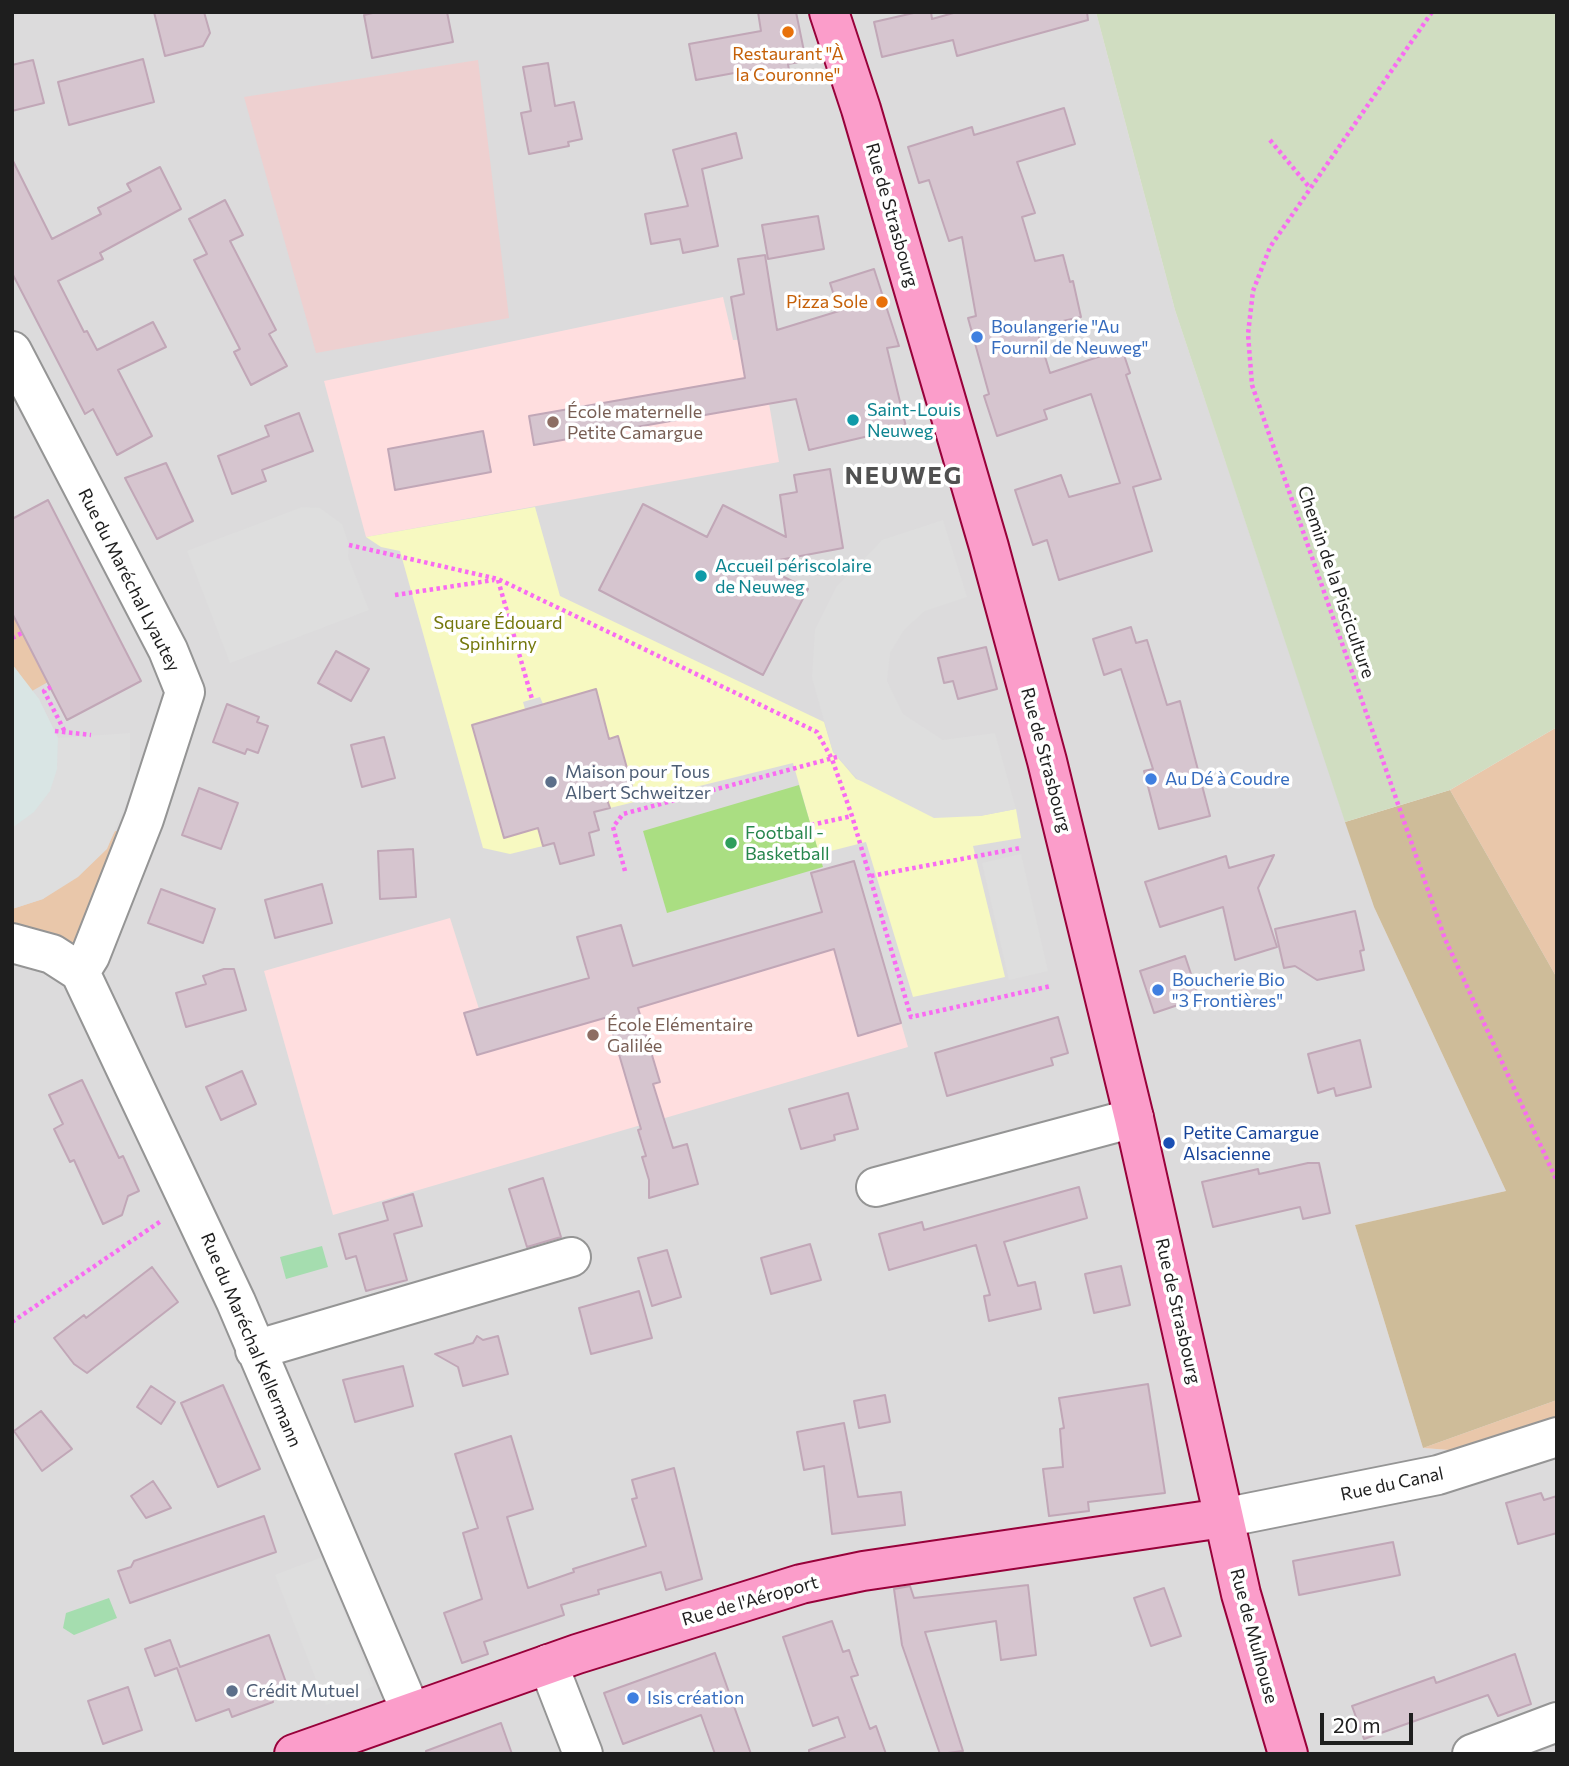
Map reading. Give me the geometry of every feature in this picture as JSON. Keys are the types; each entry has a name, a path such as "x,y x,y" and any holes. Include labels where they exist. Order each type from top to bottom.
{"main road":[{"name":"Rue de Strasbourg","path":"829,12 861,109 992,560 1047,761 1134,1118 1223,1518"},
{"name":"Rue de l'Aéroport","path":"294,1754 368,1742 411,1712 770,1592 863,1571 1223,1518"},
{"name":"Rue de Mulhouse","path":"1223,1518 1241,1594 1288,1754"}],"street":[{"name":"Rue du Maréchal Lyautey","path":"12,351 168,650 184,692 144,819 90,956 80,972"},
{"path":"12,943 52,954 80,972"},
{"name":"Rue du Maréchal Kellermann","path":"80,972 191,1202 411,1712"},
{"path":"876,1187 1134,1118"},
{"path":"262,1365 571,1257"},
{"path":"262,1365 304,1358 504,1301"},
{"name":"Rue du Canal","path":"1223,1518 1438,1475 1557,1437"},
{"path":"548,1664 583,1754"},
{"path":"1472,1754 1557,1723"}],"path":[{"name":"Chemin de la Pisciculture","path":"1432,12 1270,247 1253,291 1248,334 1252,385 1445,939 1557,1181"},
{"path":"1270,140 1310,188"},
{"path":"349,545 498,579 817,732 835,758 911,1017 1051,986"},
{"path":"395,596 498,579"},
{"path":"498,579 532,699"},
{"path":"12,638 22,633"},
{"path":"51,687 44,691 65,732"},
{"path":"55,731 91,735"},
{"path":"625,871 613,827 623,814 835,758"},
{"path":"811,825 852,816"},
{"path":"871,876 1020,848"},
{"path":"12,1322 16,1316 191,1202"}],"shaded area":[{"path":"12,12 1096,12 1175,310 1374,907 1506,1191 1355,1225 1423,1448 1557,1458 1557,1754 12,1754"},
{"path":"1096,12 1557,12 1557,727 1450,790 1345,822 1175,310"},
{"path":"478,60 509,318 316,353 244,97"},
{"name":"École maternelle Petite Camargue","path":"723,297 733,340 758,339 779,462 366,537 324,381"},
{"path":"302,507 320,508 342,524 349,545 348,557 369,610 230,663 187,551"},
{"path":"943,520 967,597 925,611 904,630 890,653 887,681 903,714 943,740 995,733 1016,809 980,816 934,818 857,779 833,752 812,678 815,630 837,586 882,540"},
{"path":"12,613 48,682 32,691 12,664"},
{"path":"12,664 39,699 58,738 57,769 50,791 34,812 12,828"},
{"path":"1557,727 1557,978 1450,790"},
{"path":"130,733 130,794 107,849 78,877 43,899 12,909 12,828 57,769 58,738"},
{"name":"Football - Basketball","path":"799,785 823,867 667,913 643,831"},
{"path":"1450,790 1557,978 1557,1400 1423,1448 1355,1225 1506,1191 1374,907 1345,822"},
{"path":"115,831 121,832 76,942 53,942 12,930 12,909 43,899 106,849"},
{"path":"1021,854 1048,971 1009,980 982,863"},
{"name":"École Elémentaire Galilée","path":"854,861 908,1047 333,1215 264,971 450,918 479,1009 588,978 577,937 621,925 633,966 822,912 811,873"},
{"path":"322,1246 328,1267 286,1279 280,1257"},
{"path":"1557,1400 1557,1458 1423,1448"},
{"path":"322,1557 374,1686 326,1705 275,1575"},
{"path":"109,1598 117,1618 74,1635 63,1628 66,1613"}],"green space":[{"name":"Square Édouard Spinhirny","path":"535,507 560,596 824,722 833,752 856,779 980,816 1016,809 1021,838 973,846 1005,977 913,997 866,842 819,854 793,763 610,808 605,794 632,786 618,736 609,739 595,690 543,704 540,697 523,702 525,709 472,725 504,837 538,828 543,846 510,854 483,848 400,551 381,547 366,537"}],"building":[{"path":"154,12 204,12 210,33 203,46 165,56"},
{"path":"377,12 447,12 453,42 372,58 364,15"},
{"path":"758,12 796,12 806,61 788,64 789,70 780,72 781,77 758,82 756,69 696,80 689,44 761,31"},
{"path":"918,12 931,12 932,19 957,12 1087,12 1088,20 957,56 953,40 882,57 874,22"},
{"path":"143,59 154,102 69,125 58,82"},
{"path":"33,60 44,103 12,111 12,65"},
{"path":"548,63 555,106 574,102 582,139 568,142 569,146 529,154 521,113 531,111 523,67"},
{"path":"1064,108 1075,144 1017,162 1035,213 1022,217 1035,261 1063,255 1070,282 1073,281 1081,317 1036,327 1050,373 1122,349 1130,373 1126,375 1161,479 1133,487 1152,551 1059,580 1047,540 1033,545 1015,490 1061,475 1069,497 1120,483 1091,394 1044,410 1047,419 997,436 984,396 989,394 968,318 976,316 962,237 949,241 929,180 919,183 908,147 972,127 974,135"},
{"path":"736,133 742,158 702,169 718,246 683,253 680,239 651,244 645,214 688,206 673,150"},
{"path":"12,159 52,239 101,214 98,208 131,191 127,184 160,167 181,209 100,253 103,259 58,281 84,332 87,331 97,350 153,322 166,347 118,370 152,436 117,455 93,409 85,414 12,273"},
{"path":"225,200 243,235 230,241 276,330 269,334 287,366 251,385 234,352 240,349 194,260 207,254 189,219"},
{"path":"818,216 824,249 768,259 762,225"},
{"path":"765,255 777,330 839,311 830,283 874,269 899,346 887,348 907,431 874,439 873,435 809,450 796,399 534,445 529,416 745,378 731,297 744,294 738,259"},
{"path":"299,413 313,451 262,470 266,481 232,494 218,456 269,436 265,426"},
{"path":"483,431 491,472 395,490 388,449"},
{"path":"166,463 193,521 157,539 125,478"},
{"path":"830,469 843,548 758,564 808,589 763,675 599,590 643,504 707,537 723,505 786,537 780,495 797,492 794,475"},
{"path":"48,500 141,681 67,720 12,613 12,519"},
{"path":"1131,627 1136,643 1147,640 1167,705 1180,701 1210,816 1159,829 1144,771 1153,769 1121,669 1104,675 1093,639"},
{"path":"986,647 997,689 958,699 953,681 944,683 938,658"},
{"path":"336,651 369,669 351,701 318,683"},
{"path":"596,689 609,739 618,736 632,786 605,794 610,808 594,812 599,830 589,833 594,855 560,864 554,843 543,846 538,828 504,838 472,725"},
{"path":"227,704 259,717 257,722 268,726 258,753 247,749 245,754 213,742"},
{"path":"384,737 395,778 362,787 351,745"},
{"path":"199,788 238,803 221,849 182,835"},
{"path":"413,849 416,897 380,899 378,851"},
{"path":"1274,855 1258,888 1277,947 1235,960 1223,907 1160,927 1145,882 1226,856 1229,868"},
{"path":"854,861 901,1023 858,1036 834,949 638,1008 660,1082 653,1084 673,1148 687,1144 698,1184 649,1198 649,1180 642,1157 646,1156 638,1130 641,1129 608,1017 477,1055 464,1013 589,978 577,937 621,925 633,966 822,912 811,873"},
{"path":"322,884 332,923 275,938 265,900"},
{"path":"161,889 215,909 203,943 148,923"},
{"path":"1355,911 1364,950 1360,951 1364,970 1317,980 1295,966 1284,968 1275,929"},
{"path":"1185,956 1199,998 1154,1013 1140,971"},
{"path":"224,969 234,969 246,1010 186,1027 176,993 206,984 203,976"},
{"path":"1058,1017 1068,1053 1051,1058 1053,1065 947,1096 935,1053"},
{"path":"1360,1040 1371,1087 1336,1096 1334,1088 1318,1093 1308,1054"},
{"path":"242,1071 256,1104 221,1120 206,1087"},
{"path":"82,1080 119,1158 123,1156 139,1191 128,1196 122,1215 103,1224 74,1160 70,1162 54,1129 63,1124 49,1095"},
{"path":"848,1093 858,1129 834,1135 835,1140 801,1149 789,1109"},
{"path":"1319,1163 1330,1213 1303,1219 1300,1207 1213,1227 1202,1182 1258,1169 1259,1174"},
{"path":"543,1178 561,1237 527,1247 509,1189"},
{"path":"1079,1187 1087,1218 1004,1242 1018,1286 1035,1282 1041,1309 989,1321 984,1296 990,1295 976,1245 889,1270 879,1234 922,1222 924,1230"},
{"path":"413,1194 422,1226 394,1234 407,1280 366,1291 356,1256 346,1259 339,1234 388,1220 383,1203"},
{"path":"810,1244 821,1280 771,1294 761,1258"},
{"path":"667,1250 681,1297 652,1306 638,1258"},
{"path":"1121,1266 1130,1305 1094,1313 1085,1274"},
{"path":"152,1267 178,1302 87,1373 74,1364 54,1338 84,1315 86,1318"},
{"path":"639,1291 652,1338 591,1354 579,1308"},
{"path":"477,1336 483,1340 498,1336 508,1374 463,1386 458,1367 435,1354 473,1343"},
{"path":"403,1366 413,1406 355,1422 343,1380"},
{"path":"1148,1384 1165,1493 1088,1502 1089,1511 1049,1516 1043,1469 1063,1467 1060,1429 1064,1428 1059,1398"},
{"path":"223,1385 260,1469 218,1487 181,1403"},
{"path":"151,1386 175,1402 161,1424 137,1407"},
{"path":"885,1395 890,1422 859,1428 854,1401"},
{"path":"41,1411 72,1449 42,1471 14,1431"},
{"path":"844,1423 858,1497 901,1492 905,1525 832,1534 824,1466 804,1470 797,1432"},
{"path":"511,1436 533,1509 507,1517 528,1588 574,1572 573,1569 646,1546 632,1499 637,1498 632,1480 674,1468 702,1579 666,1590 661,1572 598,1590 599,1594 561,1605 564,1615 484,1642 488,1654 462,1663 444,1613 482,1599 463,1533 478,1528 455,1454"},
{"path":"153,1481 171,1508 146,1518 131,1496"},
{"path":"1541,1493 1544,1500 1557,1496 1557,1533 1518,1544 1506,1503"},
{"path":"264,1516 276,1552 130,1603 118,1571 131,1567 134,1561"},
{"path":"1393,1542 1400,1575 1299,1595 1293,1561"},
{"path":"1028,1585 1036,1655 1001,1660 996,1621 925,1632 963,1751 940,1754 902,1645 894,1589 910,1586 914,1598"},
{"path":"1164,1588 1181,1636 1151,1646 1134,1598"},
{"path":"832,1621 843,1652 849,1650 858,1675 851,1677 870,1729 876,1726 886,1754 809,1754 809,1750 845,1737 838,1717 813,1726 783,1637"},
{"path":"269,1635 288,1688 271,1694 273,1702 232,1717 229,1709 196,1721 177,1668 155,1676 145,1649 170,1640 180,1667"},
{"path":"715,1653 751,1754 715,1754 701,1715 623,1744 604,1693"},
{"path":"1515,1654 1531,1704 1498,1716 1488,1695 1364,1739 1352,1706 1434,1677 1436,1683"},
{"path":"128,1687 142,1730 103,1744 88,1701"},
{"path":"501,1723 512,1754 426,1754 426,1751"}],"place":[{"name":"Restaurant \"À la Couronne\"","path":"788,32"},
{"name":"Pizza Sole","path":"882,302"},
{"name":"Boulangerie \"Au Fournil de Neuweg\"","path":"977,337"},
{"name":"Saint-Louis Neuweg","path":"853,420"},
{"name":"École maternelle Petite Camargue","path":"553,422"},
{"name":"Accueil périscolaire de Neuweg","path":"701,576"},
{"name":"Au Dé à Coudre","path":"1151,779"},
{"name":"Maison pour Tous Albert Schweitzer","path":"551,782"},
{"name":"Football - Basketball","path":"731,843"},
{"name":"Boucherie Bio \"3 Frontières\"","path":"1158,990"},
{"name":"École Elémentaire Galilée","path":"593,1035"},
{"name":"Petite Camargue Alsacienne","path":"1169,1143"},
{"name":"Crédit Mutuel","path":"232,1691"},
{"name":"Isis création","path":"633,1698"}],"district":[{"name":"NEUWEG","path":"904,476"}]}
